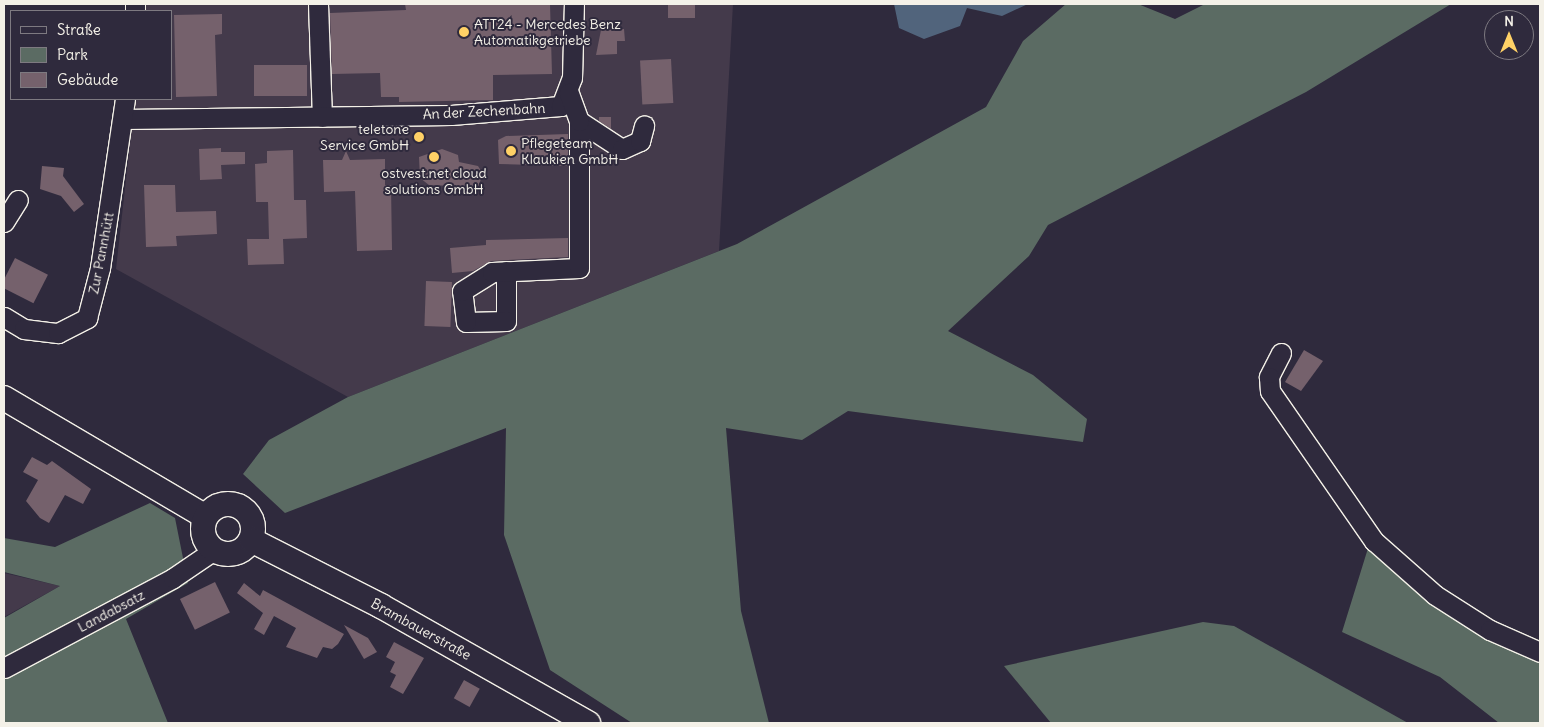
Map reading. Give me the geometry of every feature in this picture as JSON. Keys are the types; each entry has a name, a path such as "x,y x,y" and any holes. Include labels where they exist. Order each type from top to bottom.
{"main road":[{"path":"4,398 206,517"},
{"path":"237,505 250,517 251,540 235,553 214,550 203,534 206,517 216,506 237,505"},
{"name":"Brambauerstraße","path":"251,540 381,606 588,723"}],"street":[{"path":"318,4 322,118"},
{"path":"506,271 579,268 579,121 569,93 574,4"},
{"name":"An der Zechenbahn","path":"123,119 322,118 522,112 561,106 569,93"},
{"name":"Zur Pannhütt","path":"4,317 24,329 58,333 87,318 126,100"},
{"path":"579,121 622,149 640,141 644,126"},
{"path":"4,222 18,200"},
{"path":"1281,353 1268,377 1270,391 1374,541 1434,595 1490,630 1540,652"},
{"name":"Landabsatz","path":"4,668 173,578 214,550"}],"shaded area":[{"path":"145,4 733,4 719,251 348,397 116,269 135,100 172,100 172,10 144,10"},
{"path":"4,573 60,586 4,617"}],"green space":[{"path":"1066,4 1138,4 1175,19 1205,4 1451,4 1306,92 1048,225 1029,256 948,331 1033,375 1087,419 1083,442 848,411 802,440 726,428 741,611 769,723 632,723 550,670 504,535 506,428 285,513 243,474 269,440 348,397 737,244 986,107 1023,41"},
{"path":"150,503 175,518 188,583 126,619 168,723 4,723 4,618 60,586 4,572 4,538 55,547"},
{"path":"1369,545 1462,623 1540,658 1540,723 1499,723 1440,677 1342,632"},
{"path":"1203,622 1234,626 1408,723 1051,723 1004,666"}],"water":[{"path":"894,4 1028,4 1002,16 967,8 960,26 924,39 899,28"}],"building":[{"path":"405,4 550,4 552,74 493,75 493,100 399,102 399,97 381,97 380,73 332,74 330,13 406,10"},
{"path":"668,4 695,4 695,18 668,18"},
{"path":"222,14 222,34 215,35 217,96 176,97 174,15"},
{"path":"624,29 625,41 617,41 617,54 596,55 601,30"},
{"path":"671,59 673,103 642,105 640,61"},
{"path":"254,65 307,65 307,96 254,96"},
{"path":"599,117 611,117 611,129 599,121"},
{"path":"568,134 568,166 499,164 498,140 506,136"},
{"path":"221,148 221,152 245,152 245,164 221,165 222,179 200,180 199,149"},
{"path":"442,149 458,155 459,162 478,166 483,174 478,187 429,185 420,178 419,157"},
{"path":"293,150 294,200 306,200 307,238 283,239 284,264 248,265 247,239 269,239 268,202 256,202 255,164 267,163 267,151"},
{"path":"346,151 350,160 385,159 385,185 391,185 392,250 357,251 355,191 324,192 323,160 342,160"},
{"path":"42,166 64,168 63,176 84,204 74,212 61,196 40,189"},
{"path":"144,185 175,185 176,212 216,211 217,234 176,236 177,246 146,247"},
{"path":"568,238 568,257 491,261 473,271 452,273 450,248 486,245 486,240"},
{"path":"15,258 48,275 33,303 4,288 4,280"},
{"path":"426,281 452,282 450,327 424,326"},
{"path":"1304,350 1323,361 1301,391 1285,382"},
{"path":"32,457 47,465 52,461 91,489 83,504 65,495 49,523 40,518 26,501 38,480 23,472"},
{"path":"215,582 230,613 195,630 180,599"},
{"path":"244,583 260,596 263,590 344,634 338,644 332,649 323,647 317,658 286,647 296,628 274,616 264,635 254,629 263,613 237,593"},
{"path":"344,625 368,638 377,652 364,659"},
{"path":"394,642 424,658 403,694 390,687 396,675 390,672 395,662 386,657"},
{"path":"464,680 480,689 470,707 454,698"}],"place":[{"name":"ATT24 - Mercedes Benz Automatikgetriebe","path":"464,32"},
{"name":"teletone Service GmbH","path":"419,137"},
{"name":"Pflegeteam Klaukien GmbH","path":"511,151"},
{"name":"ostvest.net cloud solutions GmbH","path":"434,157"}]}
